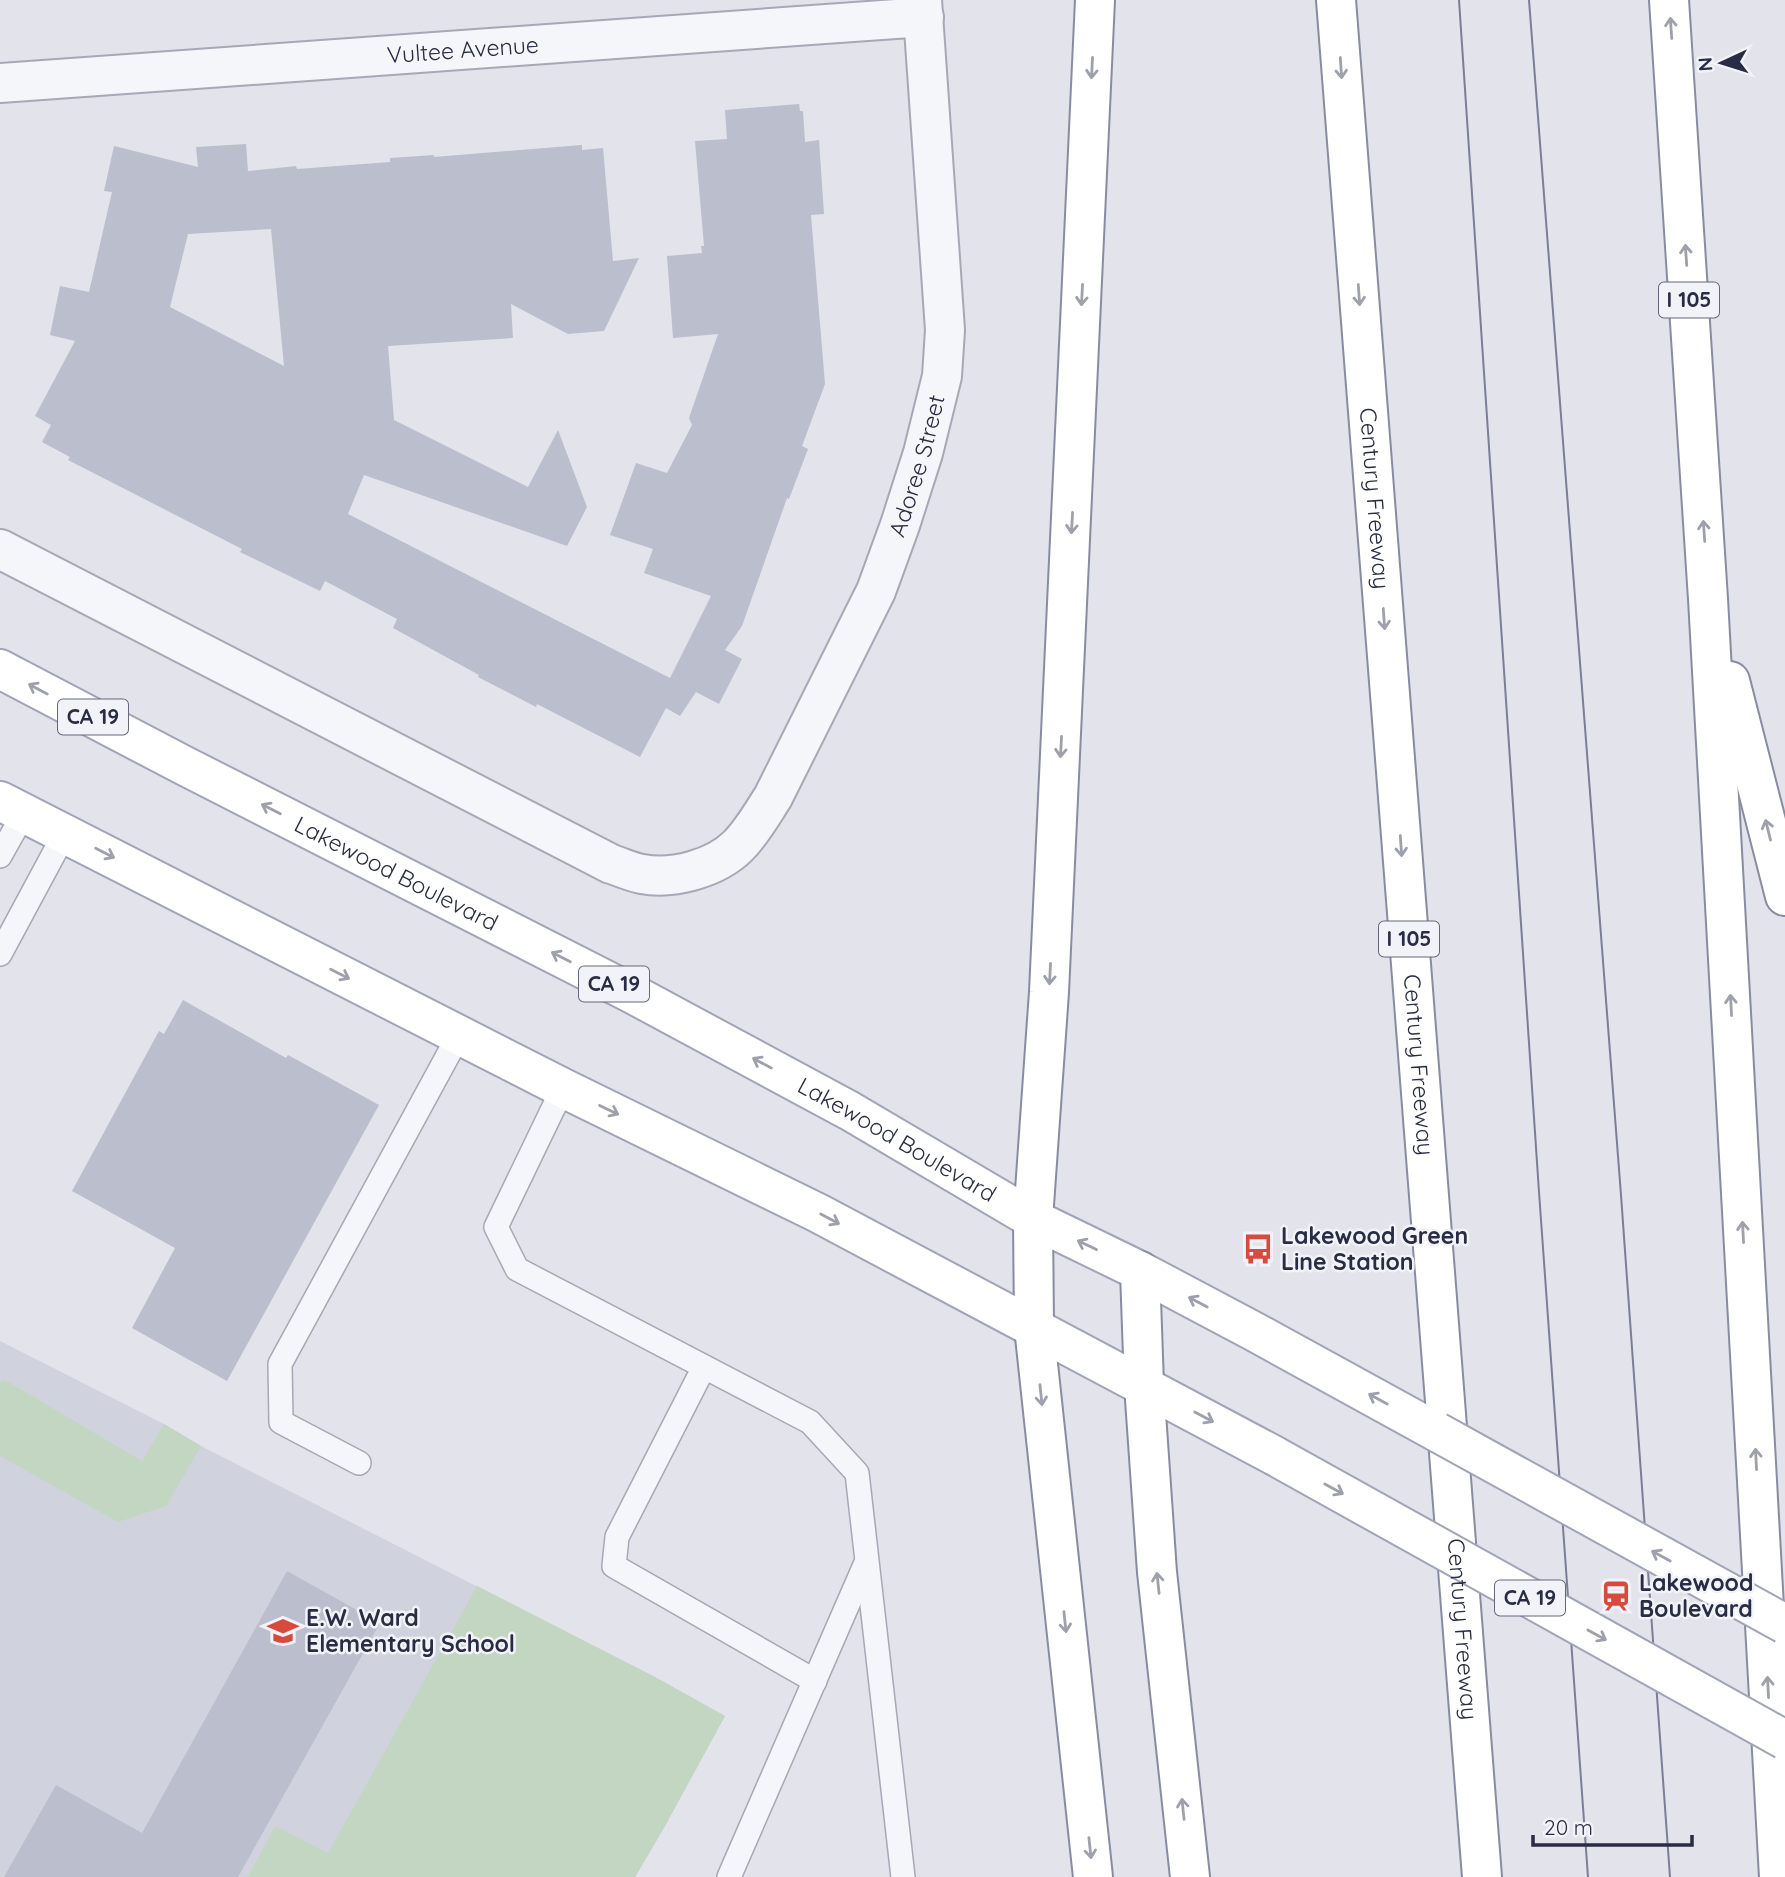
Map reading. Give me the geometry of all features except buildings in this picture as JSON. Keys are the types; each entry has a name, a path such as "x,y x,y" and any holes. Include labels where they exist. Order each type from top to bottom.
{"main road":[{"path":"1093,1877 1034,1327 1033,1219 1051,965 1095,0"},
{"name":"Century Freeway","path":"1336,0 1482,1877"},
{"name":"I 105","path":"1669,0 1709,599 1779,1877"},
{"path":"1709,599 1785,896"},
{"name":"Lakewood Boulevard","path":"0,669 631,993 850,1111 1033,1219 1140,1271 1255,1332 1785,1624"},
{"name":"CA 19","path":"12,807 563,1088 818,1213 1275,1456 1785,1740"},
{"path":"1140,1271 1143,1385 1157,1572 1190,1877"}],"street":[{"name":"Vultee Avenue","path":"0,82 923,9"},
{"name":"Adoree Street","path":"0,549 611,864 643,874 676,874 719,861 738,846 755,825 778,787 876,591 923,453 942,376 945,330 923,9"}],"lane":[{"path":"0,856 12,807"},
{"path":"0,954 65,833"},
{"path":"359,1463 281,1422 280,1364 459,1035"},
{"path":"563,1088 496,1227 517,1269 810,1422 857,1473 902,1877"},
{"path":"704,1367 617,1536 614,1566 815,1681"},
{"path":"729,1877 866,1562"}],"shaded area":[{"name":"E.W. Ward Elementary School","path":"0,1341 655,1677 725,1716 635,1877 0,1877"}],"green space":[{"path":"5,1380 142,1461 164,1424 201,1446 166,1506 118,1522 0,1456 0,1382"},
{"path":"477,1586 725,1716 635,1877 248,1877 275,1826 328,1853"}],"tram line":[{"path":"1459,0 1588,1877"},
{"path":"1529,0 1621,1195 1670,1877"}],"place":[{"name":"Lakewood Green Line Station","path":"1258,1249"},
{"name":"Lakewood Boulevard","path":"1616,1596"},
{"name":"E.W. Ward Elementary School","path":"283,1631"}]}
